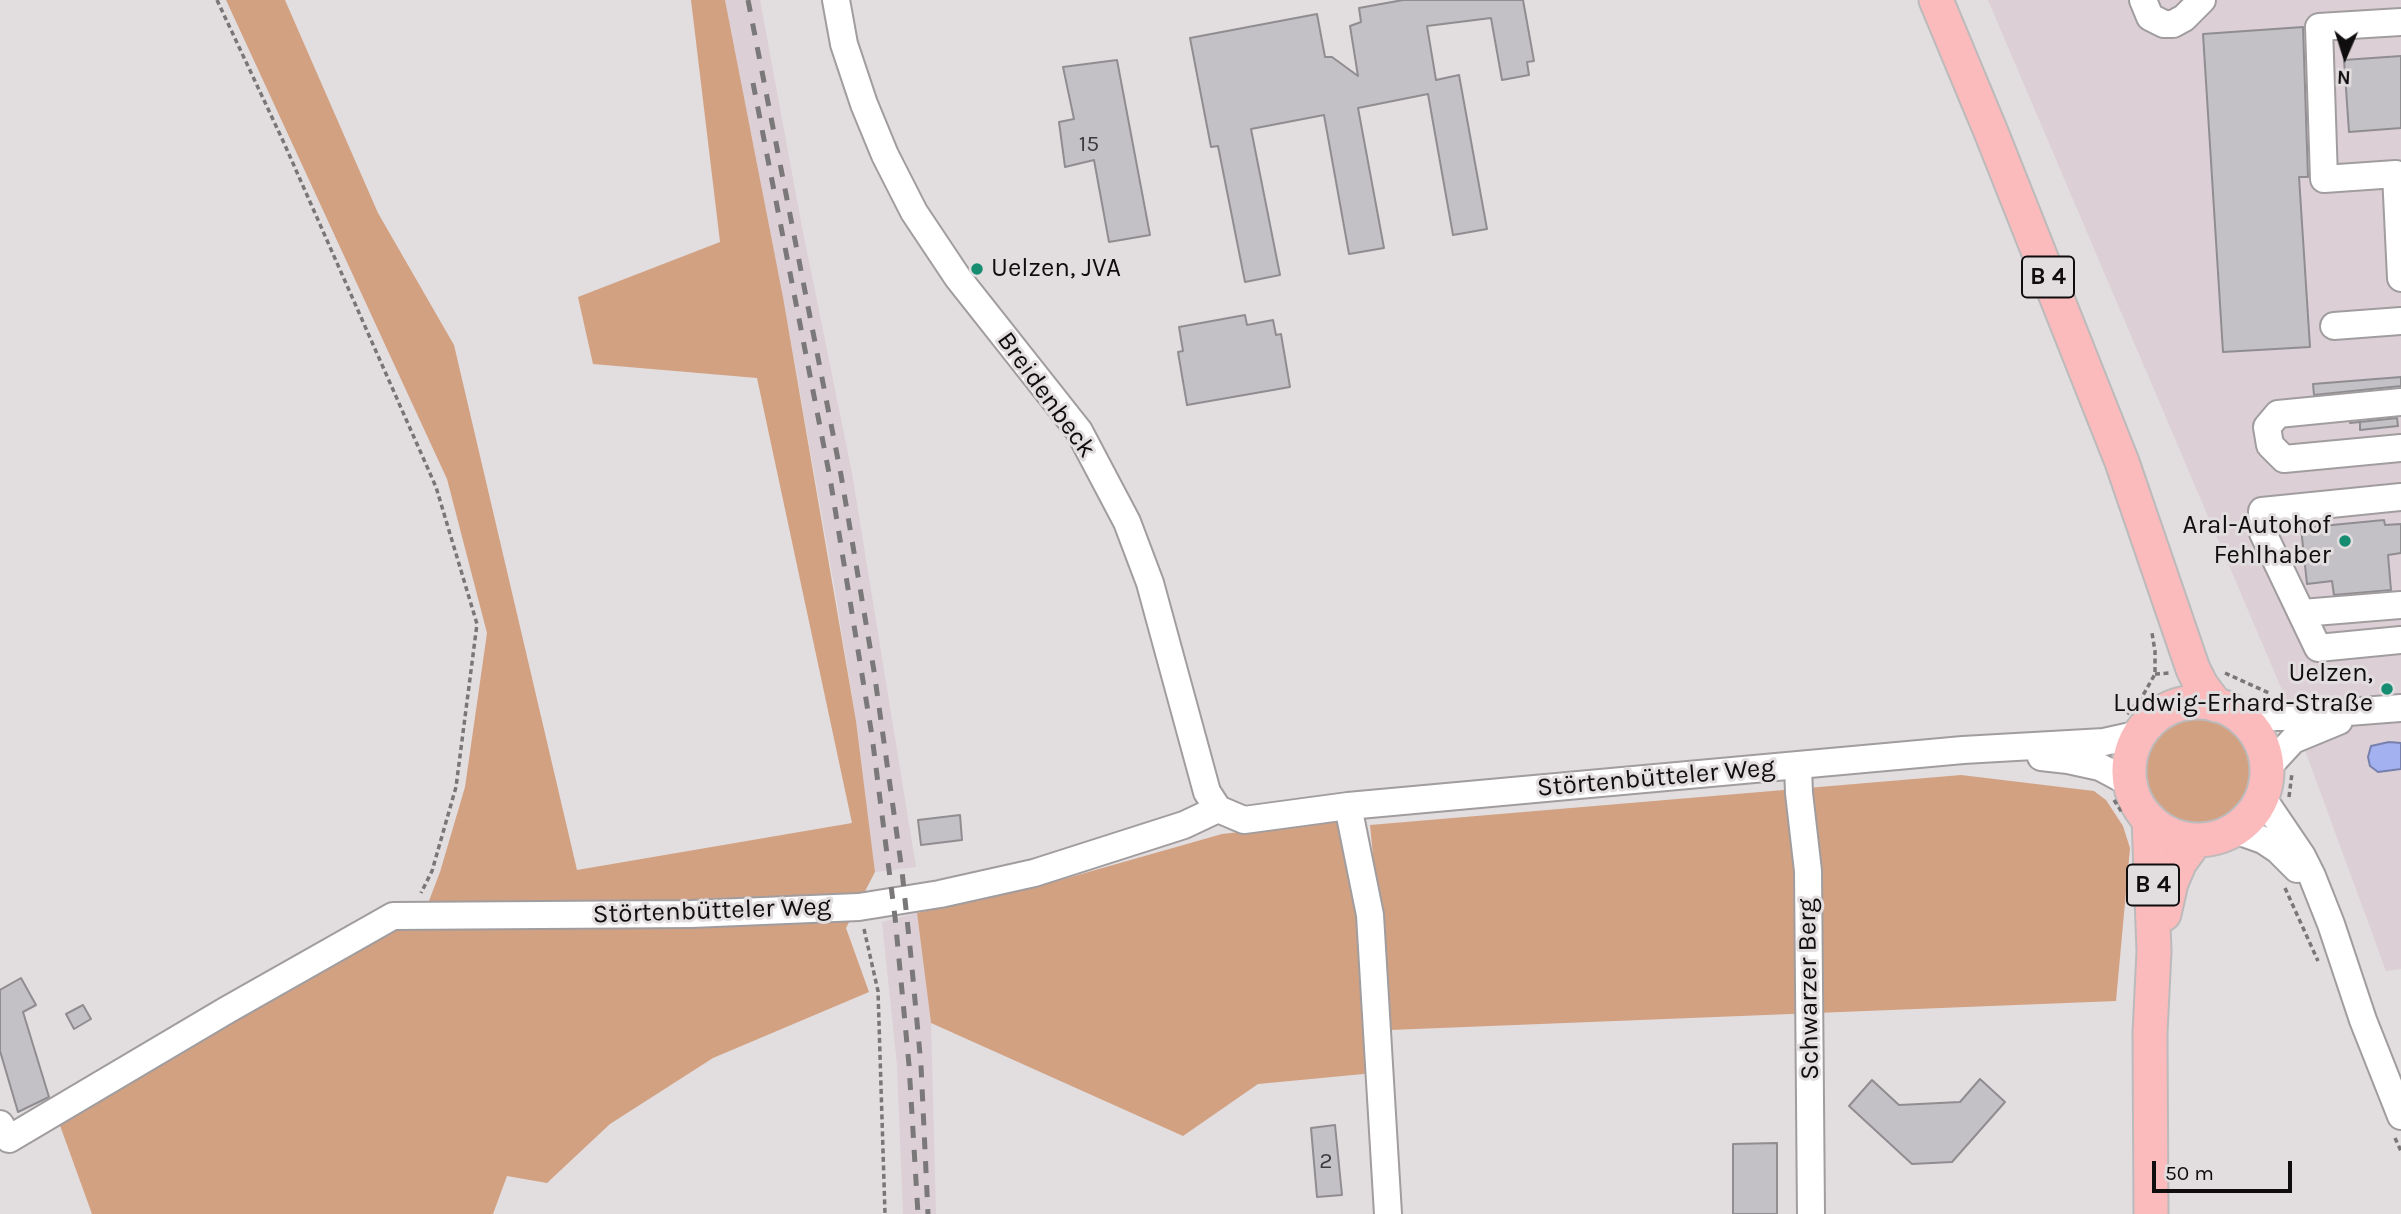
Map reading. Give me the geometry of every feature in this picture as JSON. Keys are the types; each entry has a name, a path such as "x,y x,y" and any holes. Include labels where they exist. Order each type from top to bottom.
{"main road":[{"name":"B 4","path":"1936,0 2122,462 2153,556 2173,672 2164,712"},
{"name":"B 4","path":"2173,672 2201,685 2228,711"},
{"path":"2189,703 2228,711 2251,727 2259,740 2269,795 2235,830 2196,840 2171,834 2138,819 2140,809 2130,783 2132,725 2147,725 2164,712 2189,703"},
{"name":"B 4","path":"2138,819 2154,951 2150,1033 2151,1214"},
{"name":"B 4","path":"2154,951 2171,883 2180,862 2196,840"}],"street":[{"name":"Breidenbeck","path":"836,0 844,44 864,104 885,155 914,212 958,278 1079,431 1127,522 1150,583 1207,792 1218,809"},
{"path":"2143,0 2143,6 2150,17 2164,24 2179,22 2202,0"},
{"path":"2401,22 2319,27 2324,179 2396,174 2401,278"},
{"path":"2334,326 2401,321"},
{"path":"2401,402 2278,414 2267,427 2270,446 2284,459 2401,448"},
{"path":"2389,643 2318,648 2263,533 2262,512 2401,498"},
{"path":"2302,613 2401,605"},
{"path":"2228,711 2288,729 2389,710"},
{"name":"Störtenbütteler Weg","path":"0,1124 9,1139 393,916 691,914 859,906 940,894 1034,873 1184,825 1218,809 1244,820 1348,806 1963,750 2104,742 2132,725"},
{"path":"2288,729 2269,795 2312,876 2363,1020 2401,1116"},
{"name":"Störtenbütteler Weg","path":"1963,750 2068,760 2100,767 2130,783"},
{"name":"Schwarzer Berg","path":"1798,765 1808,871 1811,1214"},
{"path":"1348,806 1370,915 1388,1214"},
{"path":"2235,830 2263,840 2292,861 2331,924"}],"path":[{"path":"218,0 285,143 436,488 477,624 456,787 432,871 412,914"},
{"path":"2150,626 2155,651 2173,672"},
{"path":"2132,725 2142,697 2173,672 2210,668 2259,691 2276,695 2294,756 2287,809 2269,795"},
{"path":"2100,767 2096,781 2138,819"},
{"path":"859,906 878,990 886,1214"}],"shaded area":[{"path":"226,0 285,0 378,213 454,345 577,870 852,823 757,378 593,364 578,297 720,242 691,0 725,0 783,297 856,721 875,872 846,928 869,992 713,1058 610,1124 547,1183 507,1176 493,1214 92,1214 58,1120 394,925 419,927 440,872 465,787 487,633 447,479"},
{"path":"725,0 760,0 802,227 852,473 916,867 875,872 856,721 833,579 783,297"},
{"path":"1988,0 2401,0 2401,969 2386,971 2288,704"},
{"path":"2198,714 2220,718 2239,731 2252,750 2256,772 2252,794 2239,813 2220,826 2198,830 2176,826 2157,813 2144,794 2140,772 2144,750 2157,731 2176,718"},
{"path":"1961,775 2094,791 2106,800 2123,826 2130,848 2116,1001 1390,1030 1370,825"},
{"path":"1338,821 1360,918 1374,1073 1258,1084 1183,1136 931,1023 917,913 1039,886 1222,834"},
{"path":"917,913 931,1023 936,1214 903,1214 897,1065 882,922"}],"water":[{"path":"2389,742 2401,743 2401,769 2378,772 2370,766 2368,757 2371,746"}],"building":[{"path":"1403,0 1523,0 1534,61 1527,62 1529,75 1502,80 1491,18 1427,26 1436,80 1459,75 1487,229 1453,235 1428,94 1358,108 1384,248 1349,254 1324,115 1251,129 1280,275 1245,282 1218,146 1211,147 1190,38 1317,14 1325,57 1332,57 1358,76 1350,26 1361,22 1359,8"},
{"path":"2303,27 2308,177 2299,177 2310,347 2223,352 2203,34"},
{"path":"2401,56 2401,128 2349,132 2344,60"},
{"path":"1117,60 1150,235 1109,242 1094,160 1065,167 1059,122 1074,119 1063,67"},
{"path":"1245,315 1247,325 1273,320 1276,335 1281,334 1290,387 1187,405 1178,352 1183,351 1179,327"},
{"path":"2401,377 2401,386 2314,395 2313,384"},
{"path":"2397,418 2398,426 2360,430 2360,422 2350,423"},
{"name":"Aral-Autohof Fehlhaber","path":"2384,520 2385,525 2401,524 2401,553 2388,555 2391,590 2334,595 2332,581 2307,584 2301,528"},
{"path":"960,815 962,840 921,845 918,820"},
{"path":"21,978 36,1005 23,1012 49,1097 18,1112 0,1051 0,990"},
{"path":"83,1005 91,1019 74,1029 66,1014"},
{"path":"1980,1079 2005,1102 1952,1162 1912,1164 1849,1106 1872,1080 1899,1105 1960,1102"},
{"path":"1335,1125 1342,1195 1317,1197 1311,1128"},
{"path":"1777,1143 1777,1214 1733,1214 1733,1144"}],"railway":[{"path":"748,0 841,475 874,671 902,871 911,957 921,1065 928,1214"},
{"path":"753,83 830,478 872,736 895,917 909,1065 918,1214"}],"place":[{"name":"Uelzen, JVA","path":"977,269"},
{"name":"Aral-Autohof Fehlhaber","path":"2345,541"},
{"name":"Uelzen, Ludwig-Erhard-Straße","path":"2387,689"}]}
